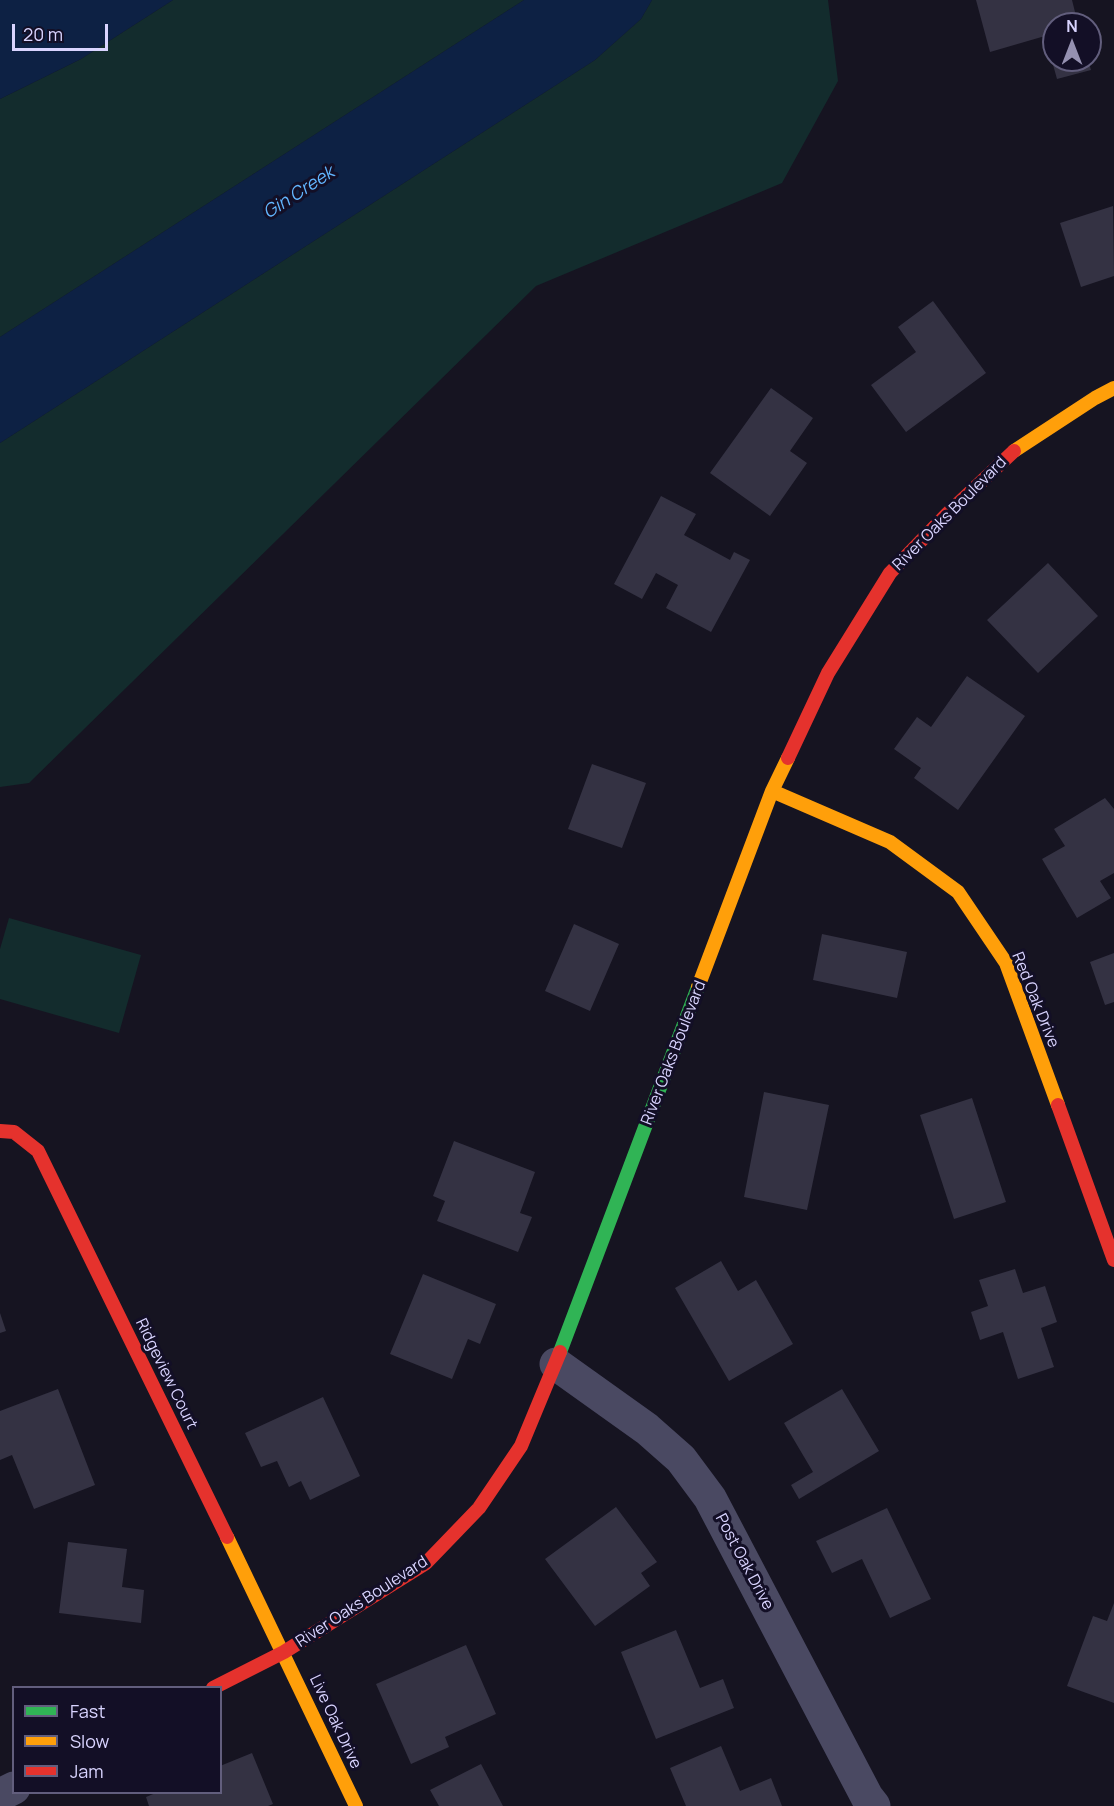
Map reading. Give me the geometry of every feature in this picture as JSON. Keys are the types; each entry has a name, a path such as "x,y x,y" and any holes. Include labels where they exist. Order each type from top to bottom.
{"street":[{"name":"River Oaks Boulevard","path":"217,1686 284,1652 426,1563 479,1508 521,1446 556,1364 772,791 828,673 890,573 947,514 1017,448 1114,388"},
{"name":"Red Oak Drive","path":"772,791 890,842 958,892 1006,963 1114,1260"},
{"name":"Ridgeview Court","path":"0,1131 14,1132 38,1151 284,1652"},
{"name":"Post Oak Drive","path":"556,1364 647,1429 681,1459 710,1498 867,1797 874,1806"},
{"name":"Live Oak Drive","path":"284,1652 356,1806"}],"green space":[{"path":"173,0 524,0 0,337 0,99 81,59"},
{"path":"652,0 828,0 838,81 782,183 536,286 29,783 0,787 0,443 595,60 641,19"},
{"path":"9,918 141,955 119,1033 0,999 0,949"}],"water":[{"path":"0,0 173,0 81,59 0,99"},
{"name":"Gin Creek","path":"524,0 652,0 641,19 595,60 0,443 0,337"}],"building":[{"path":"976,0 1072,0 1075,12 1042,12 1042,37 990,52"},
{"path":"1055,72 1083,72 1057,79"},
{"path":"1113,206 1114,276 1081,287 1060,223"},
{"path":"933,301 986,373 906,432 871,385 916,352 898,327"},
{"path":"771,388 813,418 790,451 807,463 770,516 710,473"},
{"path":"661,496 696,514 684,535 730,560 734,552 750,560 711,632 666,608 678,585 656,573 642,599 614,584"},
{"path":"1048,563 1098,616 1038,673 987,620"},
{"path":"967,676 1025,716 958,810 914,778 921,768 894,749 917,717 931,727"},
{"path":"592,764 646,783 622,848 568,829"},
{"path":"1105,798 1114,809 1114,873 1100,881 1111,898 1077,918 1042,859 1065,846 1054,829"},
{"path":"574,924 619,944 590,1011 545,991"},
{"path":"822,934 907,952 897,998 813,980"},
{"path":"1114,953 1114,1002 1105,1005 1090,962"},
{"path":"764,1092 829,1105 807,1210 744,1197"},
{"path":"972,1098 1006,1202 954,1219 920,1115"},
{"path":"454,1141 535,1172 520,1213 532,1217 518,1252 437,1221 445,1201 433,1196"},
{"path":"721,1261 738,1291 756,1280 793,1344 729,1381 675,1288"},
{"path":"1015,1269 1023,1293 1045,1286 1057,1322 1041,1328 1054,1367 1018,1379 1003,1332 980,1340 971,1312 988,1306 979,1280"},
{"path":"423,1274 496,1304 480,1344 468,1339 452,1379 390,1354"},
{"path":"0,1313 6,1331 0,1333"},
{"path":"58,1389 95,1485 34,1509 12,1455 0,1460 0,1411"},
{"path":"842,1389 879,1451 799,1499 791,1485 813,1472 784,1423"},
{"path":"323,1397 360,1476 310,1500 301,1481 289,1487 277,1461 261,1467 245,1433"},
{"path":"616,1507 657,1562 641,1573 650,1586 595,1626 545,1559"},
{"path":"887,1508 931,1599 890,1618 862,1559 832,1573 816,1541"},
{"path":"68,1542 127,1549 122,1587 144,1590 141,1623 59,1613"},
{"path":"1114,1603 1114,1703 1067,1686 1093,1616 1107,1621"},
{"path":"676,1630 700,1688 723,1679 734,1708 656,1739 621,1652"},
{"path":"466,1645 496,1714 445,1737 449,1747 411,1764 376,1684"},
{"path":"721,1746 740,1791 771,1778 782,1806 686,1806 670,1768"},
{"path":"252,1753 273,1804 268,1806 149,1806 146,1797 153,1794 222,1794 222,1765"},
{"path":"481,1764 503,1806 439,1806 430,1790"}],"traffic: fast":[{"path":"560,1352 698,987"}],"traffic: slow":[{"path":"1014,451 1114,388"},
{"path":"698,987 772,791 788,758"},
{"path":"772,791 890,842 958,892 1006,963 1058,1105"},
{"path":"227,1537 356,1806"}],"traffic: jam":[{"path":"788,758 828,673 890,573 947,514 1014,451"},
{"path":"1058,1105 1114,1260"},
{"path":"0,1131 14,1132 38,1151 227,1537"},
{"path":"217,1686 284,1652 426,1563 479,1508 521,1446 560,1352"}]}
